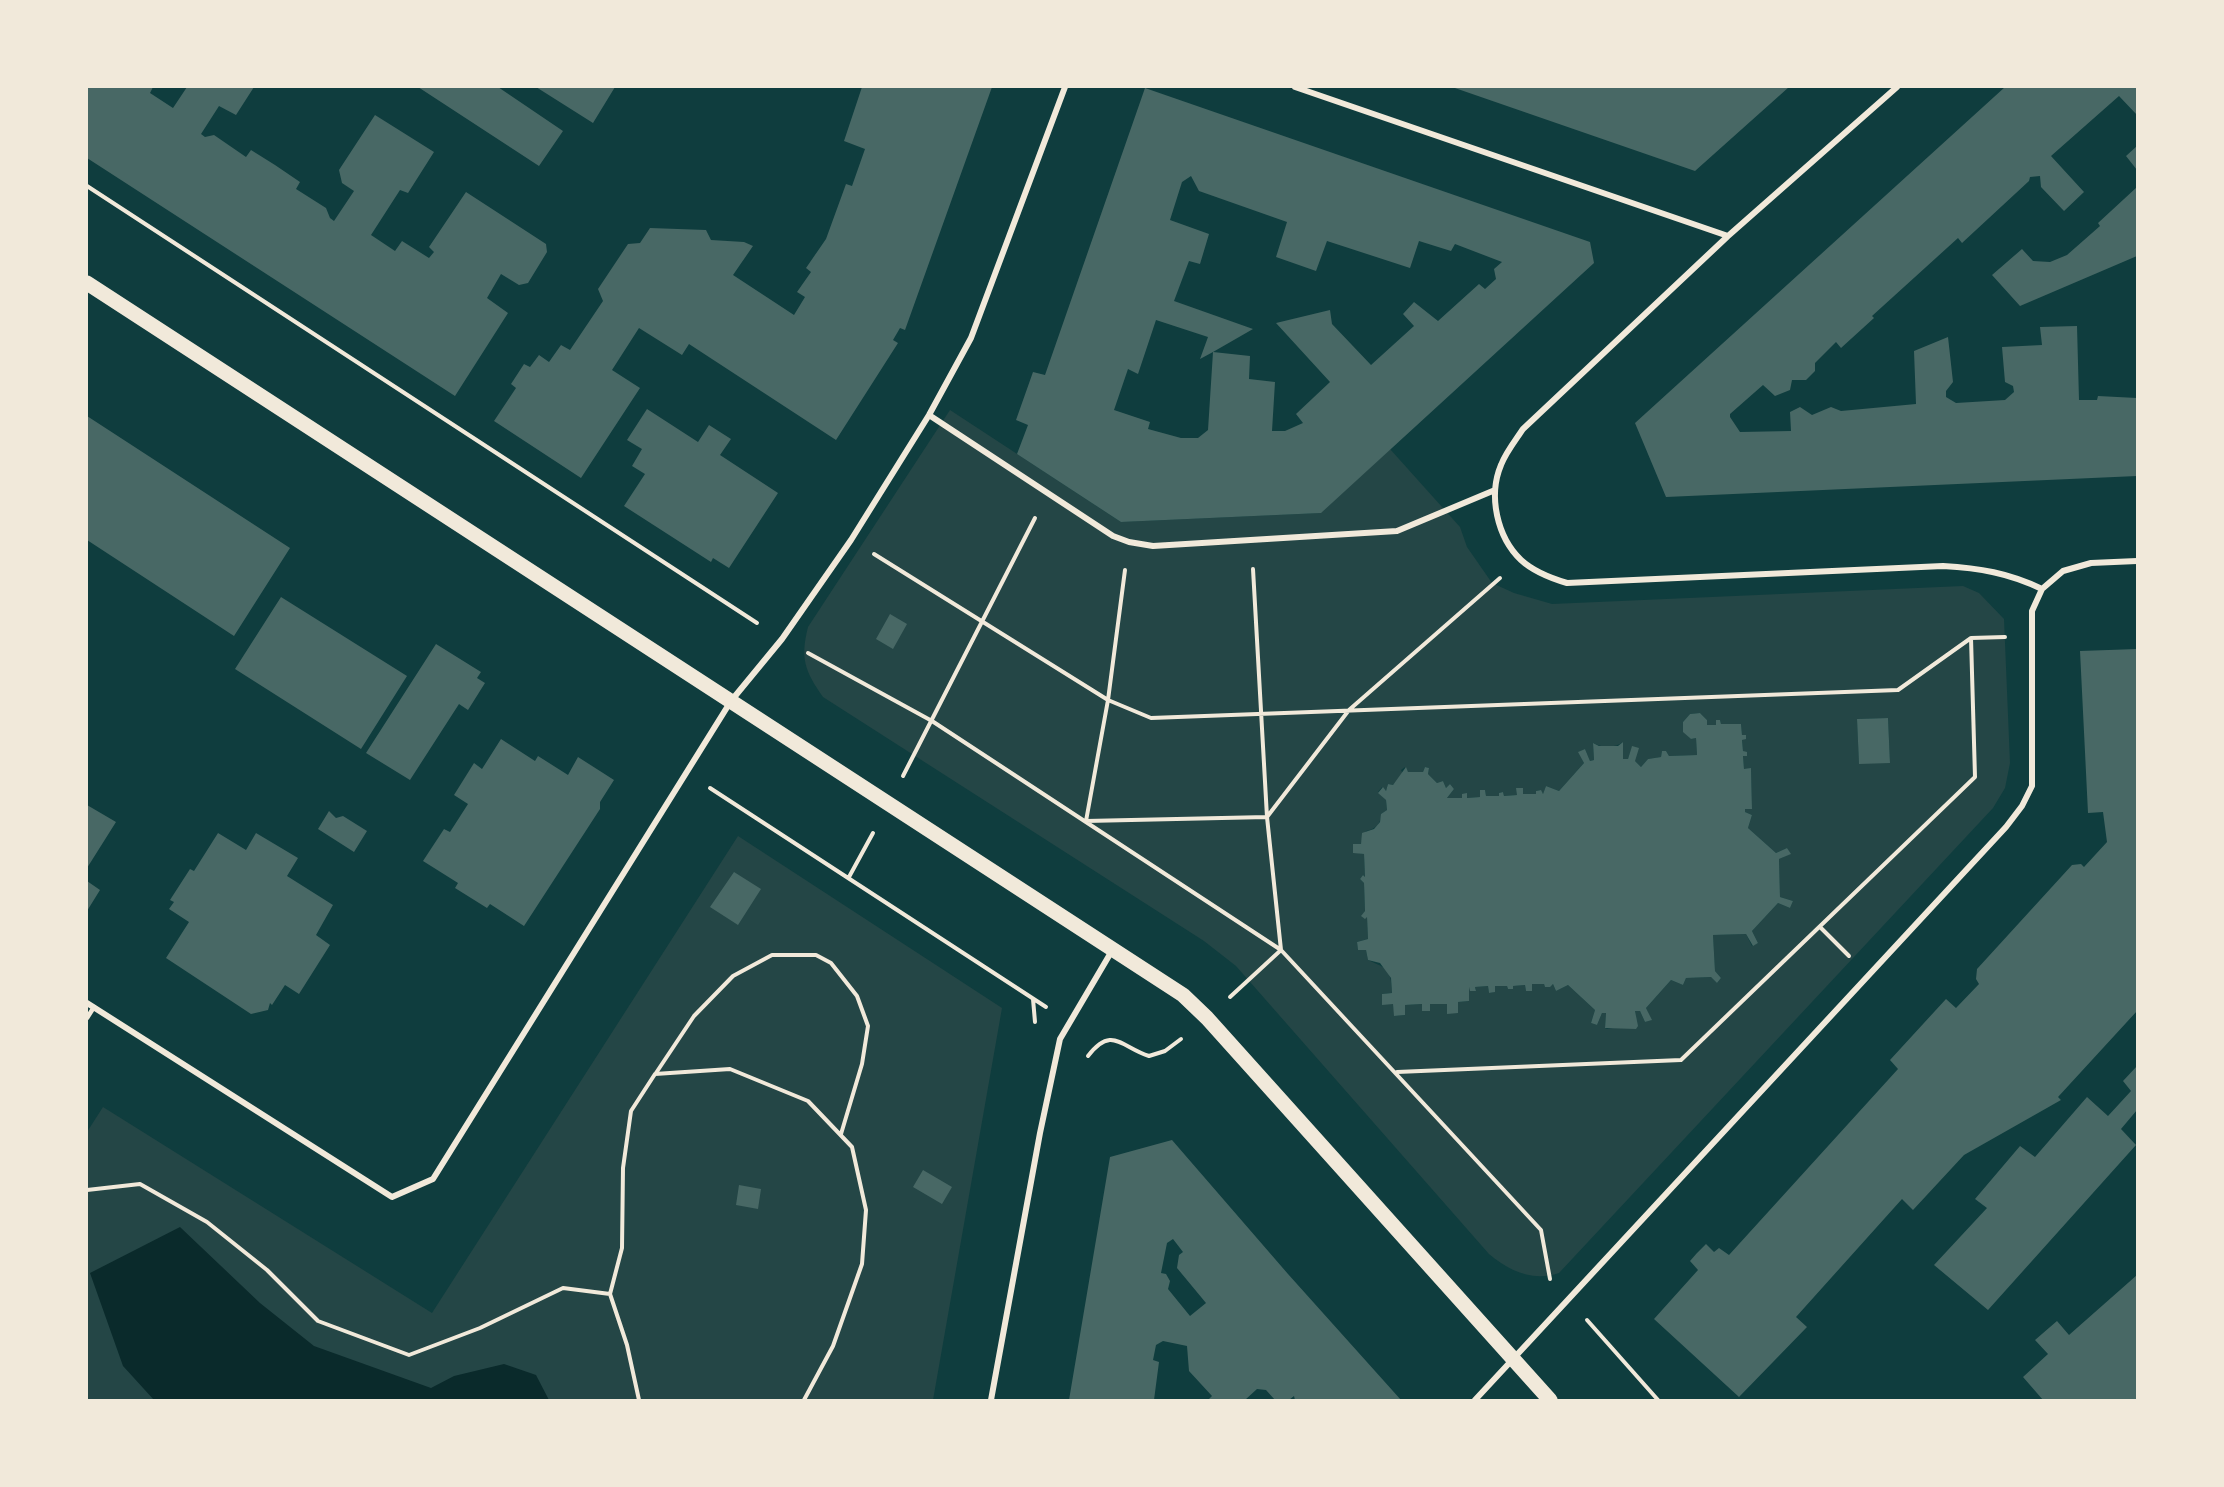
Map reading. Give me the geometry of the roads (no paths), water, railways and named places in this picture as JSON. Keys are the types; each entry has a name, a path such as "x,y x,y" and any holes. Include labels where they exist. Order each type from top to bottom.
{"main road":[{"path":"87,283 1183,995 1207,1018 1550,1400"}],"street":[{"path":"87,1003 392,1197 433,1179 731,700 782,639 851,540 929,416 971,338 1065,87"},
{"path":"1295,87 1728,236"},
{"path":"1897,87 1728,236 1523,429 1500,466 1495,490 1496,515 1506,539 1521,560 1542,575 1567,584 1943,566 1981,568 2015,576 2042,589"},
{"path":"929,416 1113,536 1129,542 1153,546 1251,542 1397,531 1495,490"},
{"path":"1475,1400 1871,976 2006,827 2022,806 2032,786 2030,636 2032,611 2042,589 2063,571 2082,566 2137,561"},
{"path":"991,1400 1040,1133 1060,1039 1068,1021 1113,948"}],"lane":[{"path":"87,1018 94,1007"}]}
